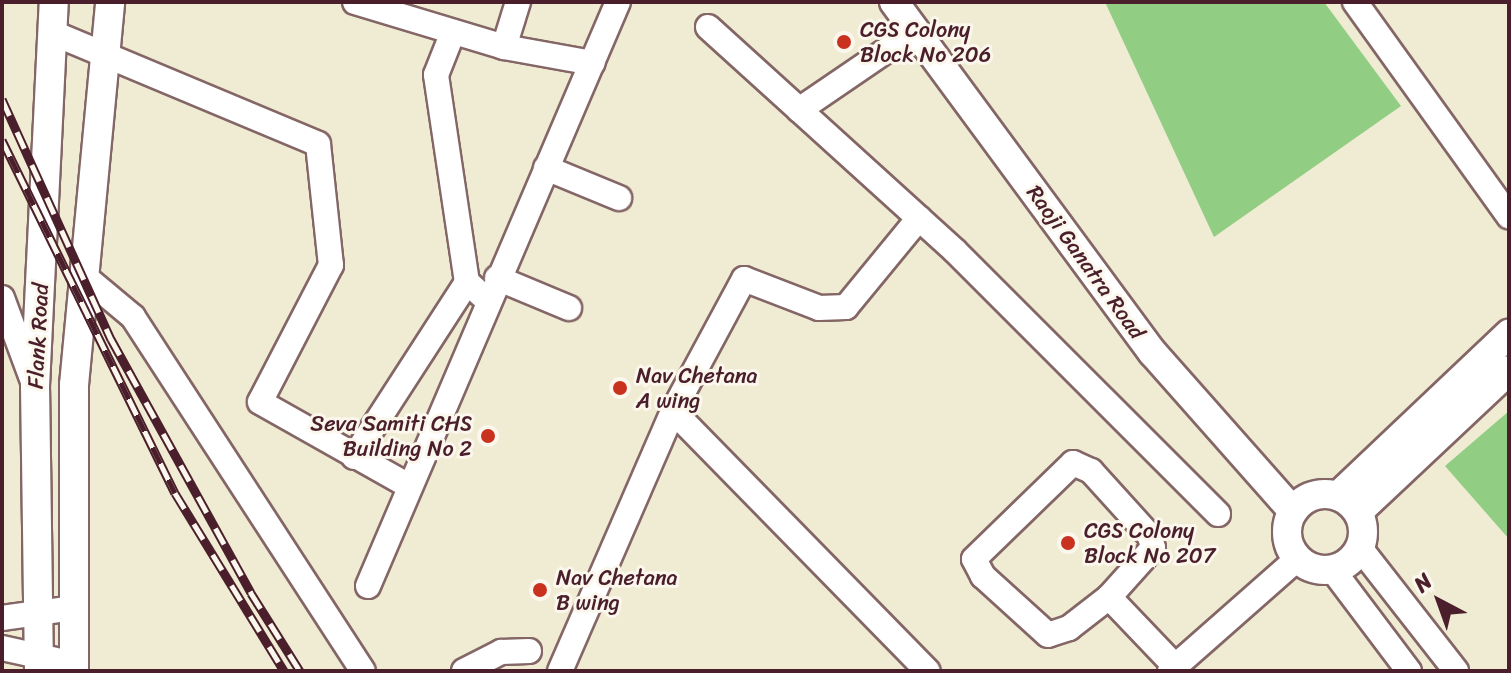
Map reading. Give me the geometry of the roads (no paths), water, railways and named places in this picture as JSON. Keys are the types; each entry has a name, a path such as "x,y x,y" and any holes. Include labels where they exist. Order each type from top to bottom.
{"street":[{"name":"Flank Road","path":"40,664 35,386 54,2"},
{"path":"2,648 40,664 74,668 74,385 110,2"},
{"path":"355,2 504,47 593,63"},
{"path":"504,47 518,2"},
{"path":"368,586 492,289 618,2"},
{"name":"Raoji Ganatra Road","path":"894,2 1153,353 1293,511"},
{"path":"1355,2 1509,216"},
{"path":"708,27 919,218 1218,514"},
{"path":"799,110 915,31"},
{"path":"354,457 467,282 436,75 453,32"},
{"path":"53,33 105,51 318,144 331,265 260,402 409,486"},
{"path":"546,168 619,198"},
{"path":"560,671 673,411 744,279 819,308 846,307 919,218"},
{"path":"84,276 133,317 363,671"},
{"path":"467,282 569,308"},
{"path":"2,298 35,386"},
{"path":"1348,504 1509,334"},
{"path":"1348,504 1509,370"},
{"path":"673,411 928,671"},
{"path":"1080,463 1153,543 1109,597 1069,628 1048,635 983,576 974,559 1065,469 1080,463"},
{"path":"1313,496 1348,504 1363,523 1360,548 1343,566 1332,569 1319,570 1297,559 1287,536 1293,511 1313,496"},
{"path":"1360,548 1456,671"},
{"path":"1109,597 1173,669 1297,559"},
{"path":"1332,569 1409,671"},
{"path":"2,618 74,608"},
{"path":"464,671 501,652 529,651"}],"railway":[{"path":"2,99 111,339 251,593 300,671"},
{"path":"2,140 175,493 284,671"}],"place":[{"name":"CGS Colony Block No 206","path":"844,42"},
{"name":"Nav Chetana A wing","path":"620,388"},
{"name":"Seva Samiti CHS Building No 2","path":"488,436"},
{"name":"CGS Colony Block No 207","path":"1068,543"},
{"name":"Nav Chetana B wing","path":"540,590"}]}
